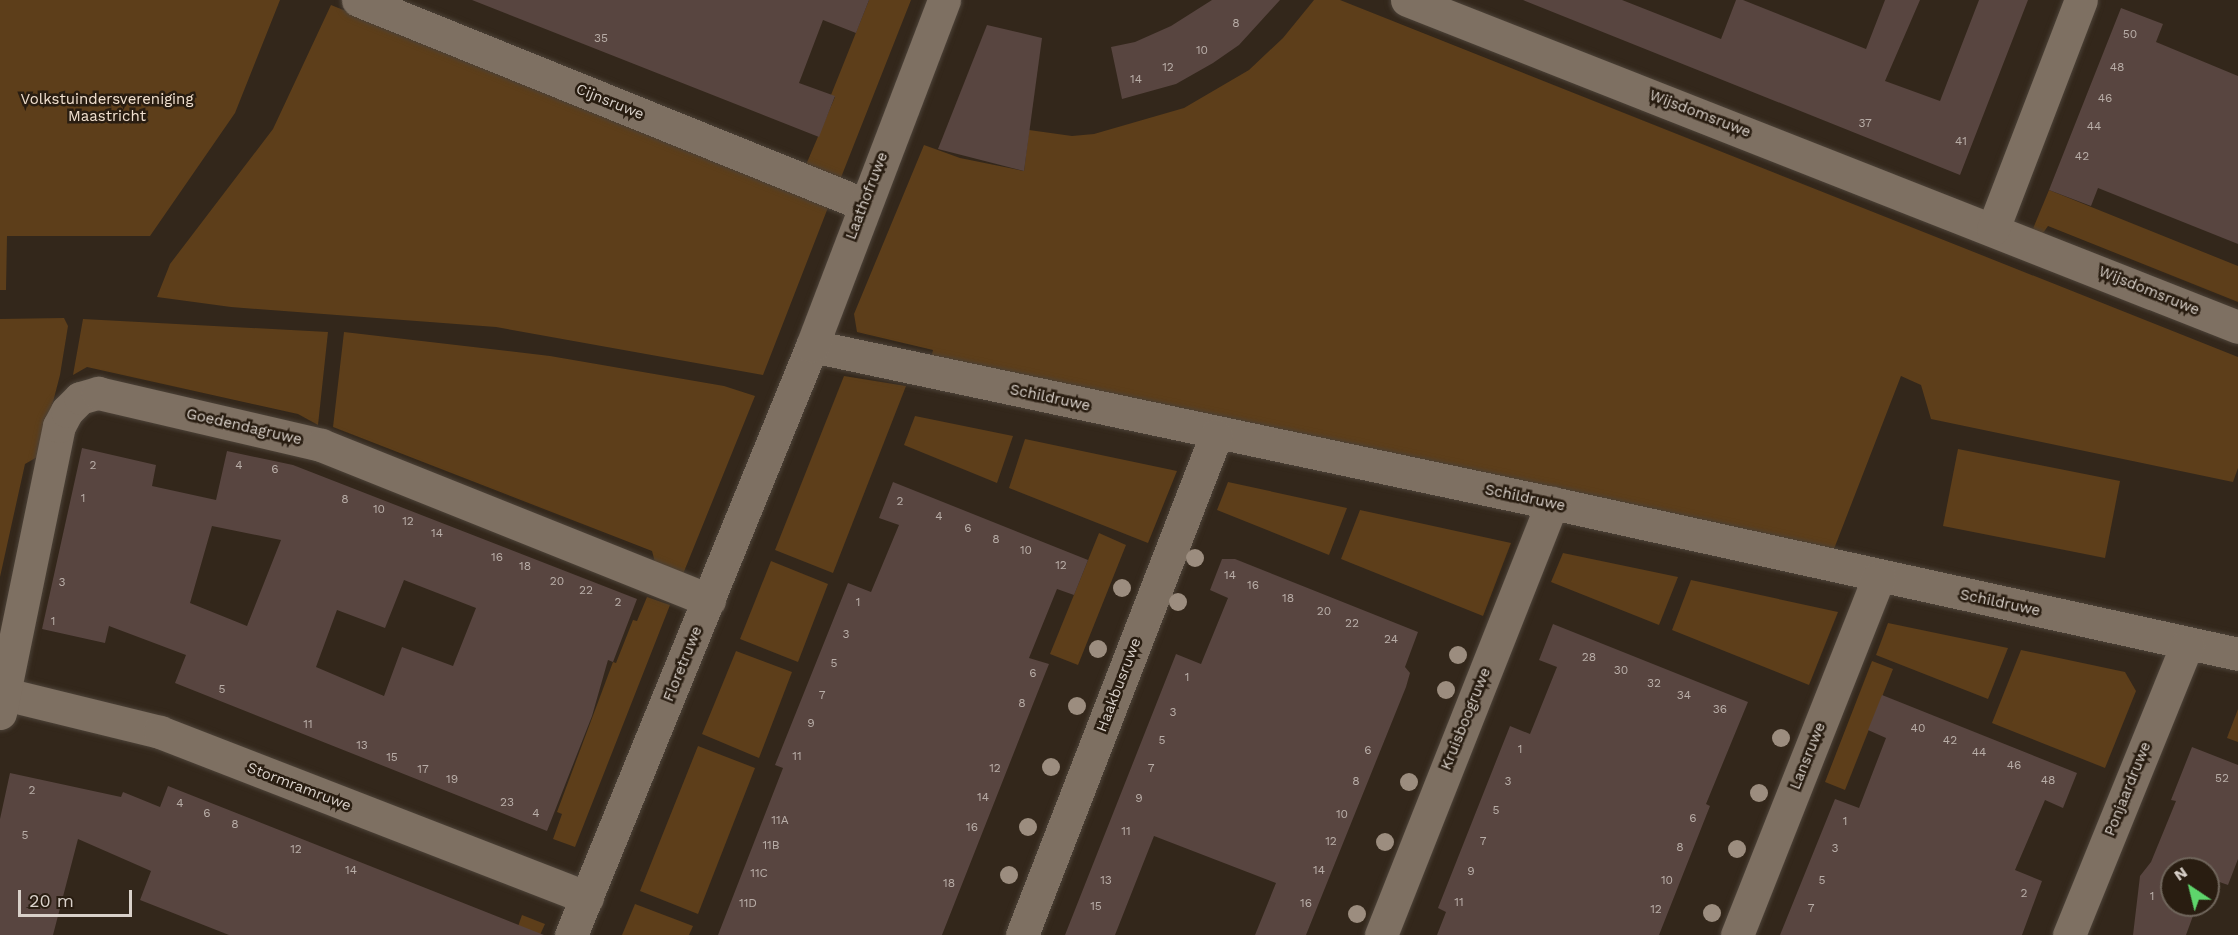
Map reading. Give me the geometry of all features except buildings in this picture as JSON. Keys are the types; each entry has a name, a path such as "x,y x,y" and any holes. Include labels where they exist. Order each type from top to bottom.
{"street":[{"name":"Cijnsruwe","path":"358,0 863,204"},
{"name":"Laathofruwe","path":"792,393 812,346 863,204 944,0"},
{"name":"Wijsdomsruwe","path":"1407,0 2238,327"},
{"path":"1993,229 2080,0"},
{"name":"Schildruwe","path":"812,346 1216,435 1552,503 1879,577 2238,654"},
{"name":"Goedendagruwe","path":"2,704 59,426 67,411 80,398 98,393 321,445 709,600"},
{"name":"Floretruwe","path":"572,935 792,393"},
{"name":"Haakbusruwe","path":"1022,935 1216,435"},
{"name":"Kruisboogruwe","path":"1381,935 1552,503"},
{"name":"Lansruwe","path":"1737,935 1879,577"},
{"name":"Ponjaardruwe","path":"2069,935 2187,644"},
{"name":"Stormramruwe","path":"2,704 160,732 587,898"}],"green space":[{"name":"Volkstuindersvereniging Maastricht","path":"0,0 280,0 235,113 150,236 7,236 6,290 0,290"},
{"path":"869,0 911,0 840,180 805,167 835,97 831,95"},
{"path":"1314,0 1340,0 2238,357 2238,468 2233,482 1931,419 1921,385 1901,376 1832,554 930,362 933,350 857,332 854,314 924,145 960,158 1024,171 1029,130 1072,136 1094,134 1184,108 1249,70 1283,38"},
{"path":"331,5 829,205 763,375 496,327 231,307 157,297 170,264 273,129"},
{"path":"2049,190 2238,266 2238,302 2048,226 2043,233 2032,231"},
{"path":"64,318 68,326 60,375 39,456 25,464 0,577 0,319"},
{"path":"83,319 328,332 318,425 298,414 87,367 73,375"},
{"path":"344,332 550,356 724,386 755,396 681,579 657,570 652,551 333,427"},
{"path":"844,376 906,386 833,573 775,550"},
{"path":"915,416 1013,436 997,483 904,445"},
{"path":"1025,439 1177,471 1148,543 1009,488"},
{"path":"1958,449 2120,481 2105,558 1943,526"},
{"path":"1228,482 1347,508 1329,555 1217,510"},
{"path":"1360,510 1511,543 1483,616 1341,559"},
{"path":"1099,533 1126,545 1078,665 1050,654"},
{"path":"1563,553 1678,577 1659,625 1551,582"},
{"path":"771,561 828,584 798,662 740,639"},
{"path":"1691,580 1838,612 1809,685 1672,630"},
{"path":"647,597 670,605 575,847 553,839 562,814 557,812 613,662 616,663 633,620 637,621"},
{"path":"1888,623 2008,648 1988,699 1876,655"},
{"path":"2021,650 2125,672 2136,691 2105,768 1992,723"},
{"path":"736,651 792,672 759,758 702,734"},
{"path":"1872,661 1893,669 1845,790 1825,782"},
{"path":"2238,709 2238,742 2227,738"},
{"path":"698,746 755,768 698,914 640,891"},
{"path":"635,904 693,926 689,935 622,935"},
{"path":"522,915 545,924 540,935 515,935"}]}
